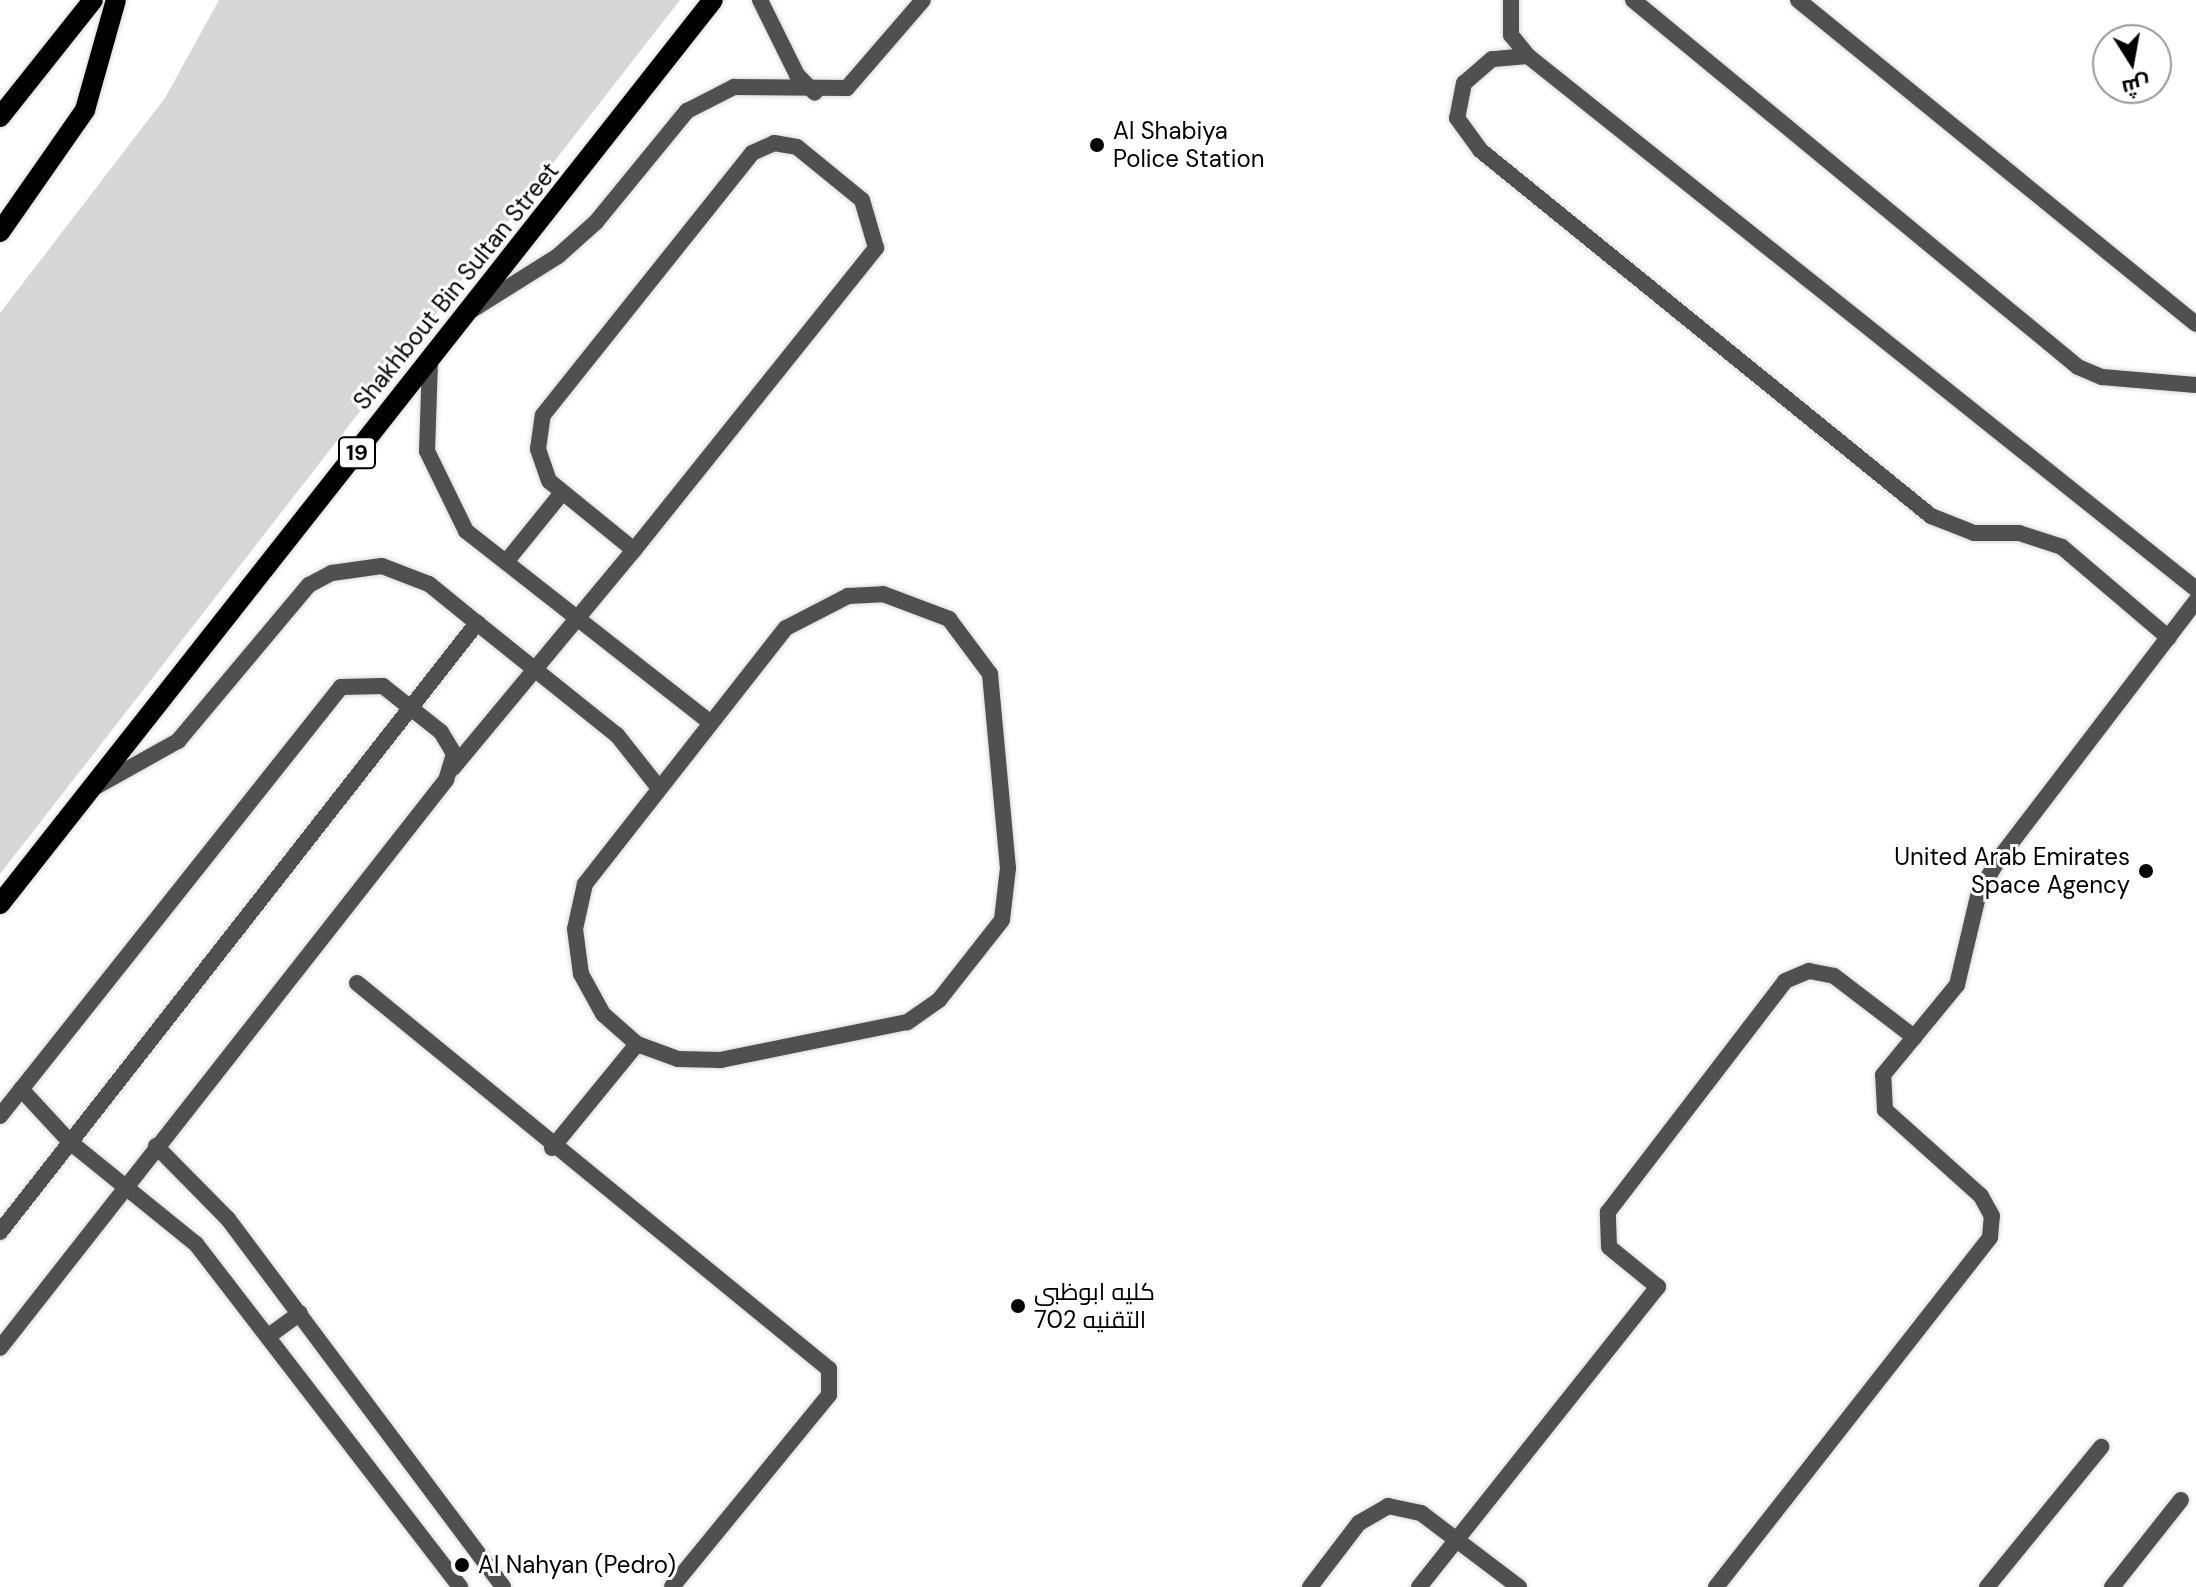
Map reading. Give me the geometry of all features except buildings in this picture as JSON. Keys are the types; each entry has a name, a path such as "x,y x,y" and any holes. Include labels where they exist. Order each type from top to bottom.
{"main road":[{"path":"0,117 93,0"},
{"path":"0,232 85,110 116,0"},
{"name":"Shakhbout Bin Sultan Street","path":"0,904 97,786 713,0"}],"lane":[{"path":"760,0 791,64 815,93"},
{"path":"471,310 558,256 596,222 669,130 709,97 761,85 815,93 860,80 923,0"},
{"path":"1511,0 1511,35 1528,56 2196,589"},
{"path":"1633,0 2078,367 2102,377 2196,385"},
{"path":"1798,0 2196,324"},
{"path":"1528,56 1492,59 1464,83 1457,118 1480,150 1931,516 1974,533 2019,533 2062,547 2169,638"},
{"path":"0,1348 453,768 534,668 634,550 870,264 877,231 872,215 797,147 774,143 752,153 543,415 538,449 561,494 634,550"},
{"path":"430,359 424,421 436,480 466,531 710,722"},
{"path":"506,562 561,494"},
{"path":"97,786 178,741 291,603 332,573 382,566 407,573 534,668 617,735 658,787"},
{"path":"883,594 949,619 974,643 998,708 1007,904 993,933 939,1000 907,1022 721,1060 678,1059 637,1044 603,1014 581,974 575,929 585,884 710,722 786,628 815,608 883,594"},
{"path":"1716,1587 1994,1227 1981,1196 1885,1110 1883,1075 1957,985 1979,892 1998,860 2196,601"},
{"path":"0,1232 477,623"},
{"path":"0,1116 331,696 369,682 411,707 449,742 453,768"},
{"path":"1419,1587 1658,1287 1609,1247 1608,1212 1785,981 1809,971 1834,976 1914,1037"},
{"path":"357,983 552,1148 823,1363 832,1377 829,1395 672,1587"},
{"path":"552,1148 637,1044"},
{"path":"21,1089 70,1142 127,1183 196,1244 270,1335 460,1587"},
{"path":"156,1146 202,1189 300,1313 503,1587"},
{"path":"270,1335 300,1313"},
{"path":"1987,1587 2101,1447"},
{"path":"2112,1587 2181,1500"},
{"path":"1310,1587 1359,1523 1388,1506 1421,1513 1519,1587"}],"shaded area":[{"path":"219,0 680,0 0,874 0,313 165,98"}],"place":[{"name":"Al Shabiya Police Station","path":"1097,145"},
{"name":"United Arab Emirates Space Agency","path":"2146,871"},
{"name":"كليه ابوظبي التقنيه 702","path":"1018,1306"},
{"name":"Al Nahyan (Pedro)","path":"462,1565"}]}
